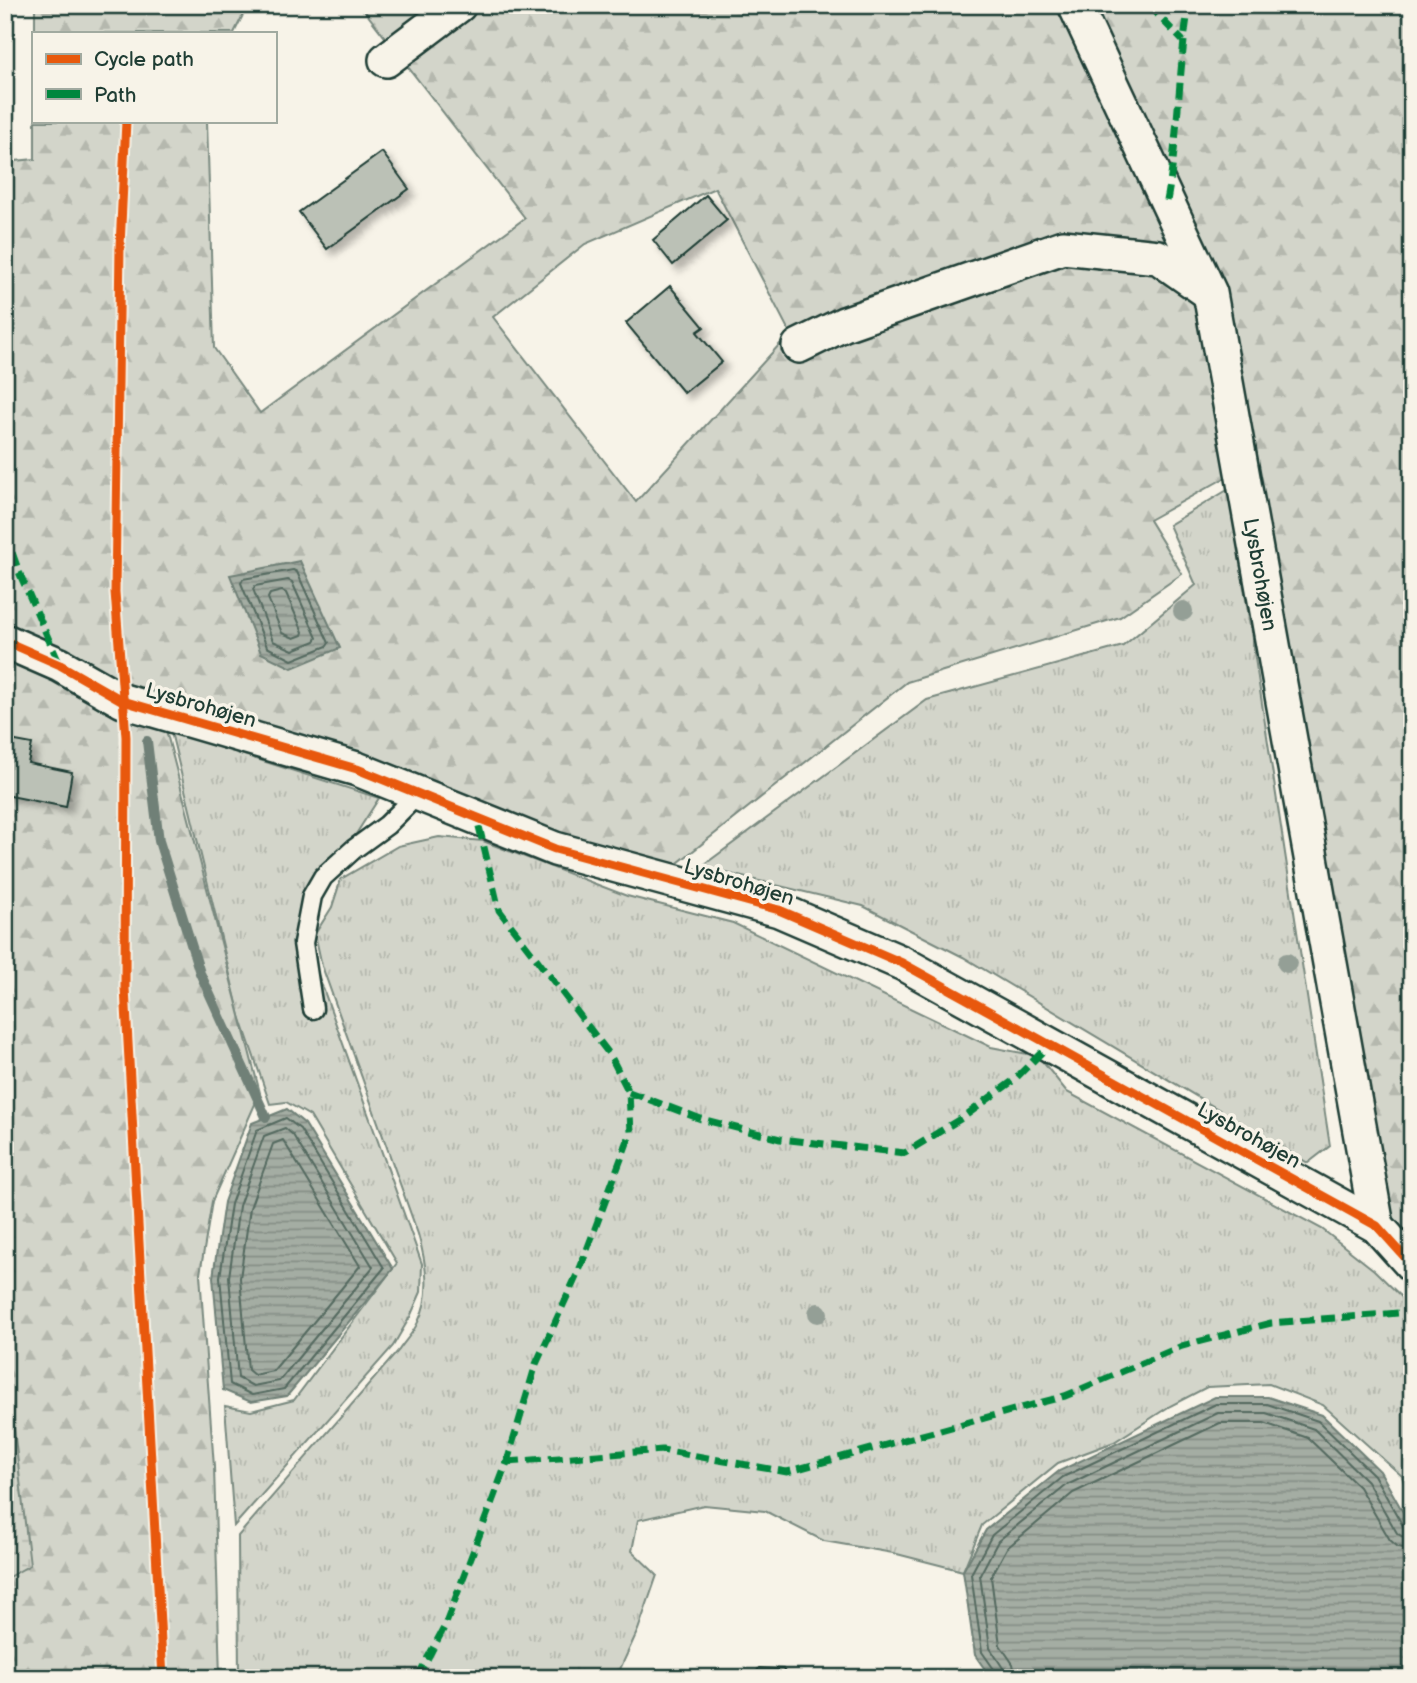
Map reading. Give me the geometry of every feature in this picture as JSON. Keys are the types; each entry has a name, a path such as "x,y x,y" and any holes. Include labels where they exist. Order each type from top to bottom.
{"street":[{"path":"386,60 459,5"},
{"name":"Lysbrohøjen","path":"1074,5 1210,293 1377,1226"},
{"path":"799,346 845,324 1063,247 1158,257 1210,293"},
{"name":"Lysbrohøjen","path":"5,641 60,665 123,701 357,769 555,849 779,910 902,963 1377,1226 1412,1265"}],"lane":[{"path":"313,1009 303,943 312,897 323,877 354,849 387,825 418,794"}],"green space":[{"path":"35,5 248,5 234,32 35,32"},
{"path":"360,5 1412,5 1412,1265 1377,1226 1241,469 1149,520 1182,574 1120,617 907,682 660,877 283,734 166,730 260,1093 212,1201 200,1274 214,1467 220,1678 5,1678 5,162 35,159 35,122 207,122 214,348 260,413 525,218","holes":["715,188 790,333 636,502 493,317 585,244"]},
{"path":"1229,489 1330,1146 1308,1163 963,957 863,906 701,867 927,700 1123,646 1196,585 1169,525"},
{"path":"171,732 379,798 328,878 305,938 422,1264 421,1292 393,1346 234,1526 225,1406 251,1411 294,1400 397,1263 310,1116 286,1102 270,1104 240,1016"},
{"path":"439,837 483,841 627,896 733,923 991,1047 1038,1056 1067,1092 1322,1229 1374,1270 1412,1307 1412,1507 1402,1476 1323,1405 1269,1384 1207,1387 1170,1406 1114,1442 1058,1463 982,1525 963,1571 893,1553 824,1541 765,1511 704,1505 638,1520 632,1551 657,1575 638,1630 616,1678 239,1678 238,1536 399,1350 418,1322 425,1300 425,1267 418,1234 322,966 315,934 332,907 341,879 398,846"},
{"path":"5,1353 30,1565 5,1579"}],"water":[{"path":"300,561 340,648 292,668 261,653 230,575"},
{"path":"287,1109 305,1124 393,1269 287,1396 251,1402 223,1390 213,1277 224,1202 252,1123"},
{"path":"1215,1397 1268,1397 1322,1415 1380,1471 1412,1528 1412,1678 991,1678 975,1655 963,1571 986,1530 1059,1471"}],"building":[{"path":"382,152 409,189 327,249 299,212"},
{"path":"706,195 727,220 673,265 653,240"},
{"path":"670,286 704,327 697,332 722,362 684,393 626,323"},
{"path":"5,739 32,744 28,763 72,772 66,807 5,795"},
{"path":"759,1668 783,1669 788,1678 752,1678"}],"waterway":[{"path":"147,741 159,841 200,973 266,1117"}],"marked path":[{"path":"1148,5 1183,41"},
{"path":"1167,201 1189,5"},
{"path":"5,533 60,665"},
{"path":"417,1678 445,1626 507,1462 536,1364 581,1266 631,1132 629,1092 610,1055 499,910 477,818"},
{"path":"629,1092 701,1119 780,1139 905,1153 965,1116 1014,1080 1050,1044"},
{"path":"507,1462 662,1450 787,1472 1065,1396 1182,1346 1271,1323 1412,1312"}],"cycle path":[{"path":"126,122 120,246 115,592 126,737 125,988 163,1678"},
{"path":"5,641 60,665 123,701 357,769 555,849 779,910 902,963 1377,1226 1412,1265"}]}
